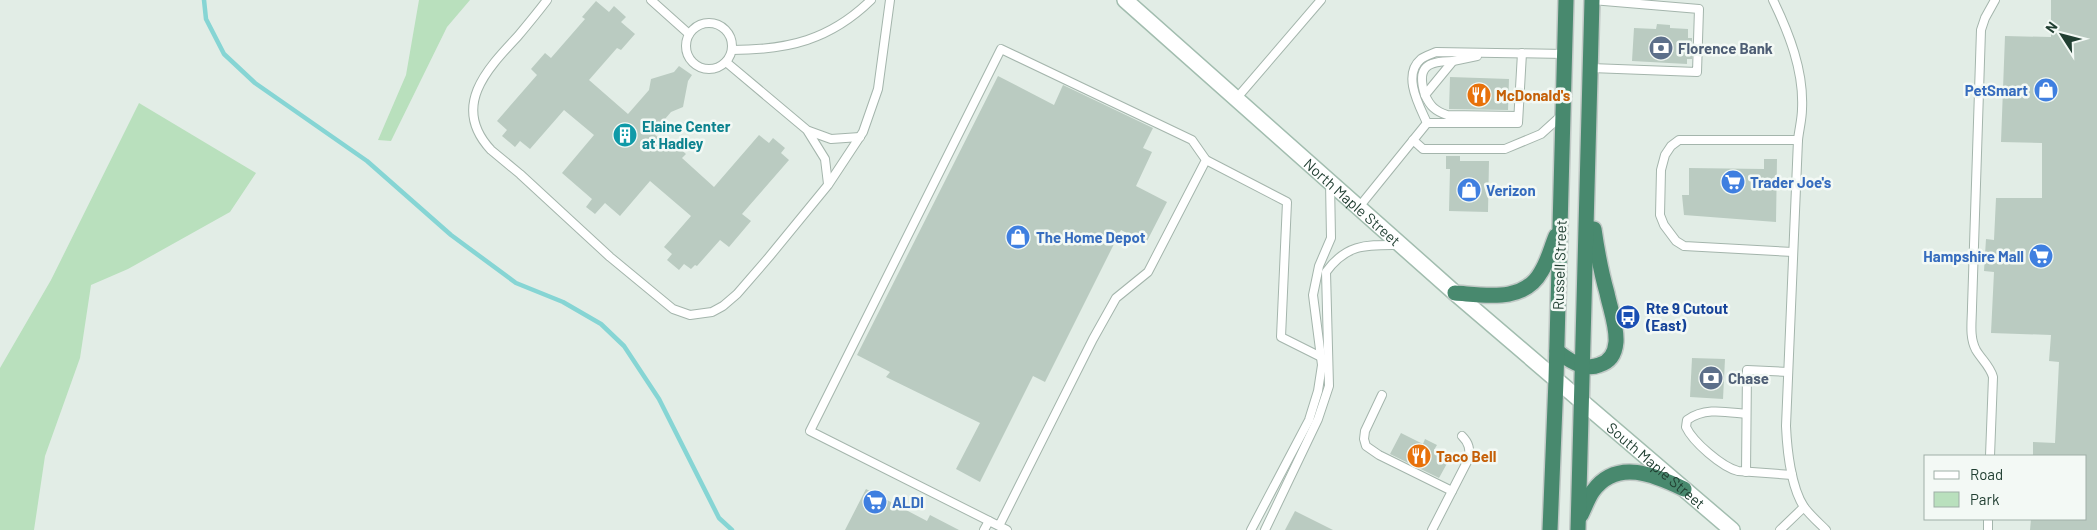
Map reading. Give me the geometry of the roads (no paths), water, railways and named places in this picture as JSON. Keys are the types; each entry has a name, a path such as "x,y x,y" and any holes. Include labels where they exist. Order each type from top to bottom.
{"highway":[{"name":"Russell Street","path":"1550,530 1557,351 1566,0"},
{"name":"Russell Street","path":"1578,526 1592,0"},
{"path":"1557,351 1570,361 1582,365 1597,366 1610,361 1616,341 1614,324 1598,256 1588,188"},
{"path":"1455,293 1509,295 1527,288 1543,270 1560,222"},
{"path":"1578,526 1593,490 1604,480 1617,474 1635,471 1654,475 1684,489"}],"main road":[{"name":"North Maple Street","path":"1125,0 1400,245 1580,400"},
{"name":"South Maple Street","path":"1580,400 1732,530"}],"lane":[{"path":"547,0 492,64 480,85 473,104 476,130 485,144 500,159 520,174 610,257 673,309 684,314 701,315 712,312 728,302 769,257 828,185 860,137 869,118 878,89 890,0"},
{"path":"651,0 690,34"},
{"path":"732,50 785,46 813,39 844,23 871,0"},
{"path":"1236,99 1321,0"},
{"path":"1591,68 1697,72 1699,9 1592,0"},
{"path":"1773,0 1785,24 1798,66 1802,108 1798,140 1788,372 1786,426 1788,452 1792,474 1804,506 1826,530"},
{"path":"1990,455 1993,377 1991,370 1976,350 1972,337 1972,306 1981,30 1995,0"},
{"path":"715,24 724,28 730,36 732,50 726,62 718,68 709,70 695,65 686,53 686,43 690,34 701,25 715,24"},
{"path":"1007,530 810,431 1002,49 1192,140 1206,160 1287,202 1281,337 1321,357"},
{"path":"1426,123 1413,91 1413,73 1421,59 1436,52 1565,54"},
{"path":"1489,53 1453,61 1436,61 1428,66 1424,71 1421,81 1429,105 1446,115 1518,116"},
{"path":"1426,123 1518,123 1522,54"},
{"path":"1425,95 1453,61"},
{"path":"726,62 807,130 825,159 828,185"},
{"path":"1413,140 1423,148 1505,149 1541,134 1564,114"},
{"path":"1359,207 1426,123"},
{"path":"807,130 831,139 860,137"},
{"path":"1793,252 1684,246 1670,234 1660,215 1661,170 1665,155 1671,146 1679,140 1798,140"},
{"path":"999,526 1093,339 1116,298 1148,272 1206,160"},
{"path":"1251,530 1309,420 1318,391 1322,365 1314,296 1318,266 1331,238 1330,182"},
{"path":"1265,530 1318,419 1329,386 1326,272 1334,261 1362,245 1400,245"},
{"path":"1746,472 1747,370 1788,372"},
{"path":"1382,395 1365,430 1364,439 1366,446 1379,455 1452,492"},
{"path":"1746,414 1707,411 1694,415 1687,420 1686,427 1697,442 1729,469 1746,472 1792,474"},
{"path":"1432,530 1470,458 1468,442 1462,436"},
{"path":"1780,530 1804,506"},
{"path":"984,530 989,521"}],"waterway":[{"path":"204,0 206,19 224,54 255,83 367,161 451,235 516,283 563,302 601,324 624,346 659,399 719,518 732,530"}],"place":[{"name":"Florence Bank","path":"1661,48"},
{"name":"PetSmart","path":"2046,90"},
{"name":"McDonald's","path":"1479,95"},
{"name":"Elaine Center at Hadley","path":"625,135"},
{"name":"Trader Joe's","path":"1733,182"},
{"name":"Verizon","path":"1469,190"},
{"name":"The Home Depot","path":"1018,237"},
{"name":"Hampshire Mall","path":"2041,256"},
{"name":"Rte 9 Cutout (East)","path":"1628,317"},
{"name":"Chase","path":"1711,378"},
{"name":"Taco Bell","path":"1419,456"},
{"name":"ALDI","path":"875,502"}]}
